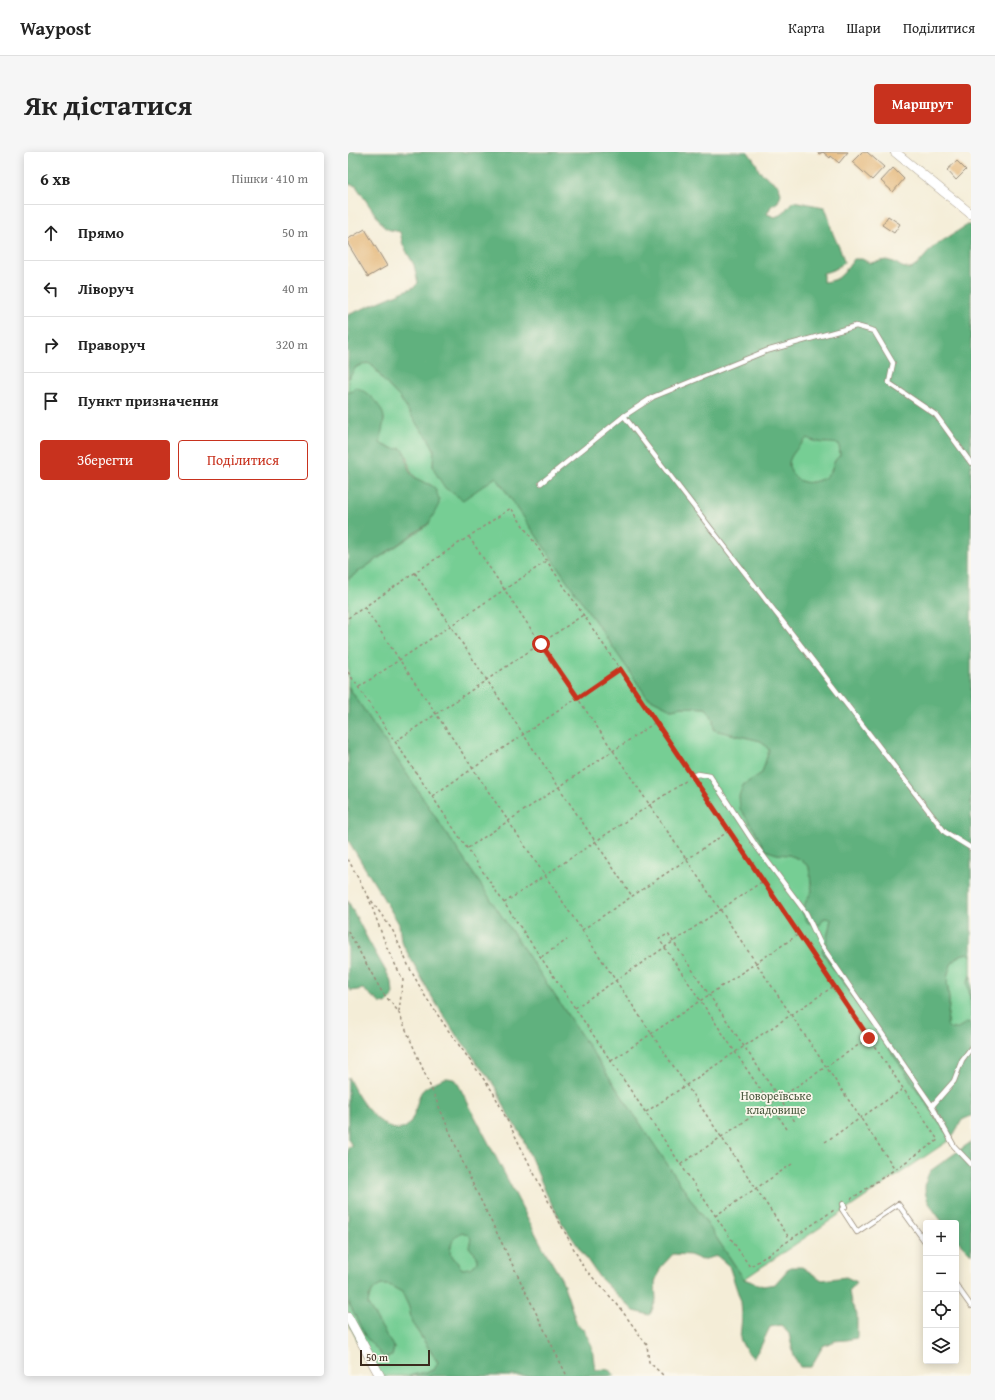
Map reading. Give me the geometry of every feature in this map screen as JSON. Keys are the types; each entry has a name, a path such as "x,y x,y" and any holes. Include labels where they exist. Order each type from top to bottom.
{"street":[{"path":"895,152 971,214"},
{"path":"348,1317 380,1376"}],"lane":[{"path":"541,483 624,416 654,397 766,351 856,326 874,331 893,364 889,383 936,415 971,463"},
{"path":"624,416 945,832 971,848"},
{"path":"692,776 698,774 710,776 756,846 806,913 821,945 932,1106 954,1146 971,1164"},
{"path":"932,1106 954,1081 962,1060 971,1048"},
{"path":"843,1204 845,1207 842,1209 857,1232 898,1204 923,1239"},
{"path":"959,1289 971,1306"}],"path":[{"path":"348,618 511,508 938,1140 851,1199"},
{"path":"469,537 896,1169"},
{"path":"359,688 547,561"},
{"path":"415,573 632,896"},
{"path":"364,608 791,1239"},
{"path":"395,742 583,615"},
{"path":"432,796 620,669"},
{"path":"348,672 750,1267 835,1210"},
{"path":"468,849 656,722"},
{"path":"504,903 692,776"},
{"path":"582,930 729,831"},
{"path":"348,859 366,892 393,931 409,967 426,996 448,1030 493,1092 544,1194 584,1268 617,1304 647,1345 648,1362 664,1376"},
{"path":"575,1008 763,881"},
{"path":"366,892 387,948 403,980 398,1011"},
{"path":"348,931 382,992 398,1011 467,1172 567,1376"},
{"path":"787,1129 664,948 659,940 663,936 668,934 796,1123"},
{"path":"611,1061 799,934"},
{"path":"541,957 567,940"},
{"path":"645,1112 834,986"},
{"path":"680,1164 869,1038"},
{"path":"826,1142 903,1089"},
{"path":"715,1216 792,1164"}],"green space":[{"path":"348,152 748,152 756,163 759,171 779,186 781,194 778,202 771,206 767,214 775,217 782,214 793,201 824,207 826,210 844,262 835,269 823,273 823,282 838,278 845,272 854,259 862,259 870,263 886,260 911,269 917,265 933,247 967,225 971,225 971,956 968,953 962,955 956,958 951,965 947,980 949,1003 947,1025 950,1029 953,1029 971,1022 971,1116 962,1120 951,1139 822,951 826,943 831,919 824,918 820,925 808,923 802,912 812,891 809,867 800,859 765,850 754,829 740,809 739,796 743,785 762,773 769,750 761,741 714,730 713,719 706,708 683,707 671,709 647,697 496,477 463,500 445,488 435,472 433,466 434,449 428,438 420,429 400,398 383,380 373,365 367,363 356,367 348,379 348,315 414,287 418,283 414,265 403,245 400,232 384,227 356,186 348,184","holes":["807,438 811,440 839,444 840,455 827,476 816,481 801,481 793,475 789,463 794,453"]},
{"name":"Новореївське кладовище","path":"367,363 373,365 383,380 400,398 434,449 433,466 463,499 496,477 647,697 671,709 683,707 706,708 713,719 714,730 761,741 769,750 762,773 743,785 754,829 765,850 800,859 809,867 812,891 806,901 824,918 831,919 826,943 822,952 951,1139 744,1279 348,686 348,579 429,524 431,485 420,480 411,472 408,457 379,443 384,420 383,414 370,396 348,392 348,379 356,367"},
{"path":"355,387 369,395 383,413 384,421 380,443 390,448 401,448 404,451 410,472 418,479 435,488 439,499 439,504 429,523 348,579 348,392 351,392"},
{"path":"807,438 823,443 831,442 839,444 840,455 835,461 831,471 827,476 812,482 803,482 798,479 793,475 789,466 791,456"},
{"path":"348,686 744,1279 763,1286 775,1284 790,1267 802,1267 822,1280 846,1277 857,1282 849,1291 851,1303 857,1314 857,1338 834,1341 823,1346 811,1367 800,1367 794,1356 789,1334 781,1325 770,1327 760,1348 753,1358 745,1349 740,1339 742,1316 741,1302 729,1266 717,1256 702,1260 690,1255 673,1254 661,1267 655,1282 656,1300 650,1315 634,1311 599,1277 562,1223 547,1195 520,1132 510,1119 497,1090 488,1076 477,1064 469,1050 458,1038 432,997 401,941 399,924 348,840"},
{"path":"348,901 392,982 393,994 386,1004 380,1003 363,989 351,991 348,988"},
{"path":"968,953 971,956 971,975 969,977 971,1022 950,1029 947,1025 949,1002 947,984 948,975 954,960"},
{"path":"971,975 971,1000 967,983"},
{"path":"348,1077 362,1103 379,1120 391,1128 397,1129 403,1129 411,1121 420,1094 424,1089 445,1078 456,1080 541,1244 562,1280 577,1324 584,1330 592,1346 596,1370 609,1370 615,1376 409,1376 434,1370 438,1362 412,1323 409,1307 402,1292 389,1285 381,1285 374,1289 369,1297 368,1305 394,1348 392,1356 384,1358 365,1336 348,1301 348,1147 352,1146 348,1139","holes":["462,1232 471,1238 469,1247 477,1256 477,1262 471,1268 462,1269 450,1253 450,1249 456,1236"]},
{"path":"971,1142 971,1254 959,1242 959,1220 941,1220 927,1199 925,1186 930,1171"},
{"path":"462,1232 471,1238 469,1247 477,1256 477,1262 471,1268 462,1269 450,1253 453,1241 456,1236"},
{"path":"381,1285 389,1285 402,1292 409,1307 412,1323 438,1363 434,1370 409,1376 376,1376 348,1322 348,1301 365,1336 384,1358 392,1356 394,1348 368,1305 369,1298 372,1293"}],"building":[{"path":"823,152 848,152 839,163 831,156 830,158"},
{"path":"862,152 867,152 884,167 872,180 852,162"},
{"path":"957,161 966,170 956,180 947,170"},
{"path":"893,168 904,179 893,192 881,181"},
{"path":"888,216 900,224 894,233 882,225"},
{"path":"365,229 387,266 368,277 348,244 348,239"}],"route":[{"path":"541,644 578,698 620,669 869,1038"}]}
